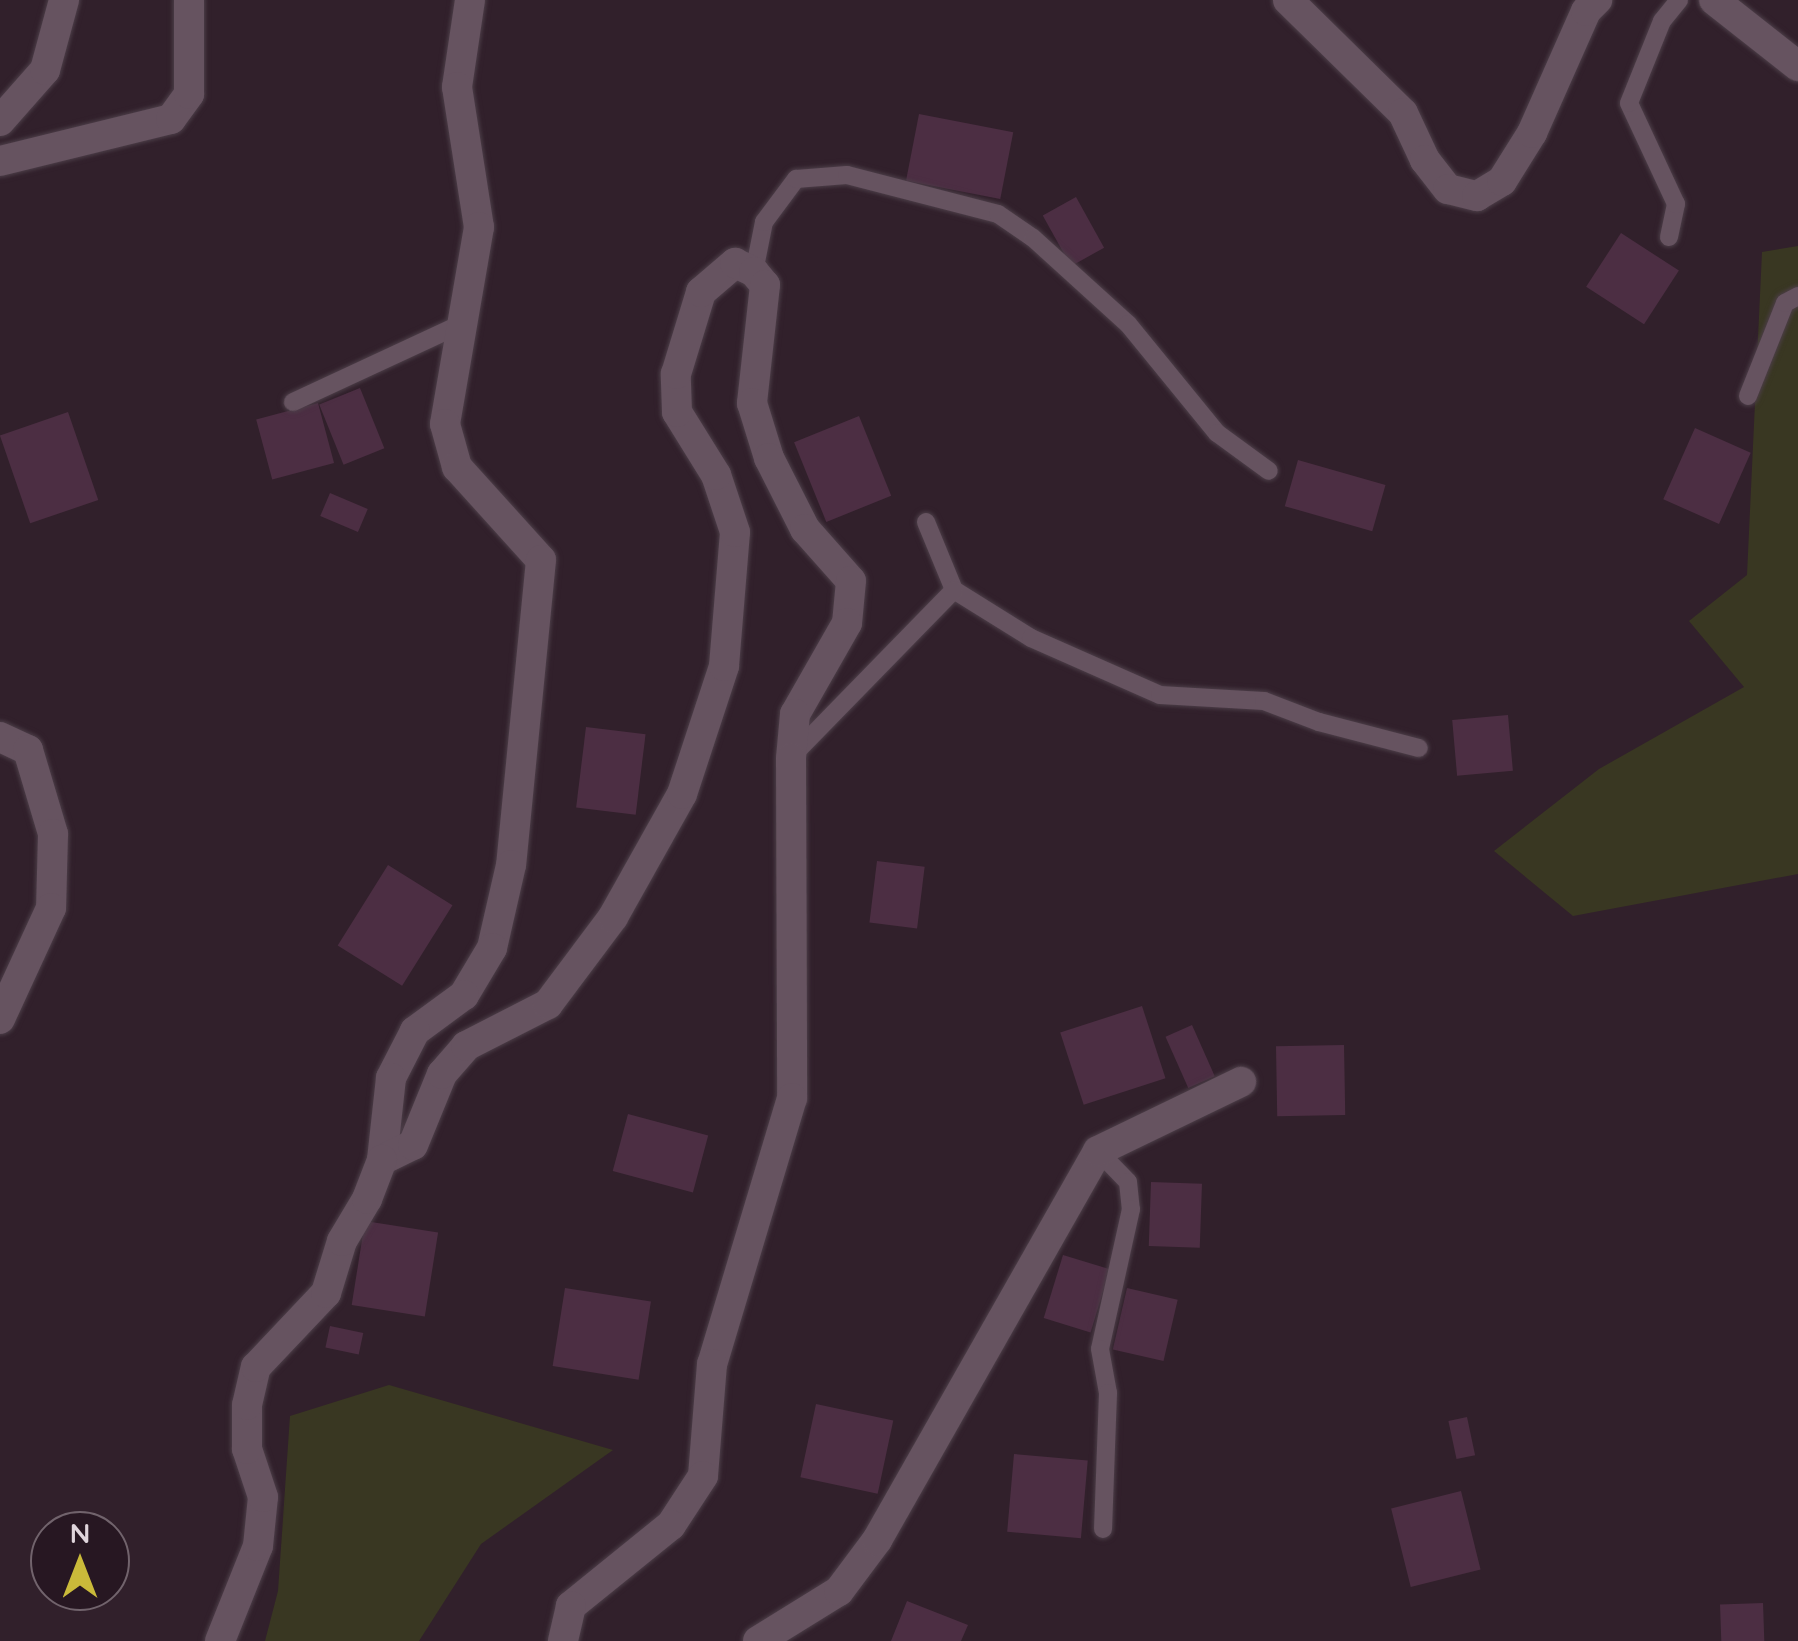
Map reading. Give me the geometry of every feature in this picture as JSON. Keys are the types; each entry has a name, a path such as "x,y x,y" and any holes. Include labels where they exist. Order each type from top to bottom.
{"street":[{"path":"0,121 45,70 64,0"},
{"path":"0,162 171,120 190,94 188,0"},
{"path":"220,1641 258,1546 263,1496 247,1449 247,1405 256,1367 326,1293 342,1241 366,1200 382,1160 391,1078 414,1031 464,995 492,948 511,865 541,560 456,467 445,424 479,227 456,86 470,0"},
{"path":"1288,0 1403,112 1425,160 1448,189 1477,196 1502,181 1532,133 1586,11 1597,0"},
{"path":"1714,0 1798,66"},
{"path":"382,1160 413,1145 442,1074 466,1046 548,1004 613,917 682,794 724,666 735,532 716,475 677,412 676,374 701,292 735,263 754,272 765,285 752,403 769,458 804,528 851,581 847,622 795,714 791,758 792,1098 712,1364 703,1476 671,1525 571,1606 563,1641"},
{"path":"0,737 28,750 53,834 52,908 0,1018"},
{"path":"758,1641 839,1591 877,1540 1098,1151 1241,1082"}],"lane":[{"path":"1669,237 1676,204 1629,103 1662,22 1679,0"},
{"path":"754,272 764,222 796,180 848,176 998,214 1033,238 1128,324 1217,433 1269,472"},
{"path":"1748,396 1785,303 1798,296"},
{"path":"293,402 464,322"},
{"path":"926,522 954,590 1030,638 1160,695 1264,701 1319,722 1419,748"},
{"path":"791,758 954,590"},
{"path":"1098,1151 1128,1182 1131,1209 1100,1350 1108,1393 1103,1530"}],"shaded area":[{"path":"1798,246 1798,874 1573,916 1494,851 1599,769 1744,687 1689,621 1747,575 1762,252"},
{"path":"389,1385 613,1450 481,1544 419,1641 265,1641 278,1591 290,1416"}],"building":[{"path":"919,114 1013,132 1000,199 906,181"},
{"path":"1076,197 1104,248 1071,266 1043,215"},
{"path":"1621,233 1679,271 1644,324 1586,287"},
{"path":"360,388 384,448 344,465 319,404"},
{"path":"318,403 334,463 272,479 256,420"},
{"path":"68,412 98,500 30,523 0,435"},
{"path":"859,416 891,496 826,522 794,442"},
{"path":"1695,428 1751,453 1719,524 1663,499"},
{"path":"1298,460 1385,485 1372,531 1285,506"},
{"path":"330,493 368,509 358,532 320,516"},
{"path":"1508,715 1513,771 1457,776 1452,720"},
{"path":"586,727 646,734 636,815 576,807"},
{"path":"877,861 925,867 917,928 869,923"},
{"path":"388,865 452,905 402,986 338,946"},
{"path":"1142,1006 1165,1078 1084,1105 1060,1033"},
{"path":"1192,1025 1215,1076 1188,1088 1166,1037"},
{"path":"1344,1045 1345,1115 1277,1116 1276,1046"},
{"path":"628,1114 708,1135 693,1192 613,1171"},
{"path":"1151,1182 1202,1184 1200,1248 1149,1246"},
{"path":"365,1221 438,1233 425,1317 352,1305"},
{"path":"1063,1255 1110,1269 1091,1332 1044,1318"},
{"path":"565,1288 651,1302 639,1380 553,1366"},
{"path":"1127,1288 1178,1300 1163,1361 1113,1349"},
{"path":"330,1326 363,1333 359,1355 325,1348"},
{"path":"816,1404 893,1420 878,1494 800,1477"},
{"path":"1467,1417 1475,1455 1457,1459 1448,1421"},
{"path":"1014,1454 1088,1460 1081,1538 1007,1532"},
{"path":"1461,1491 1481,1570 1411,1587 1391,1508"},
{"path":"907,1601 968,1625 961,1641 891,1641"},
{"path":"1763,1603 1764,1641 1721,1641 1720,1605"}]}
